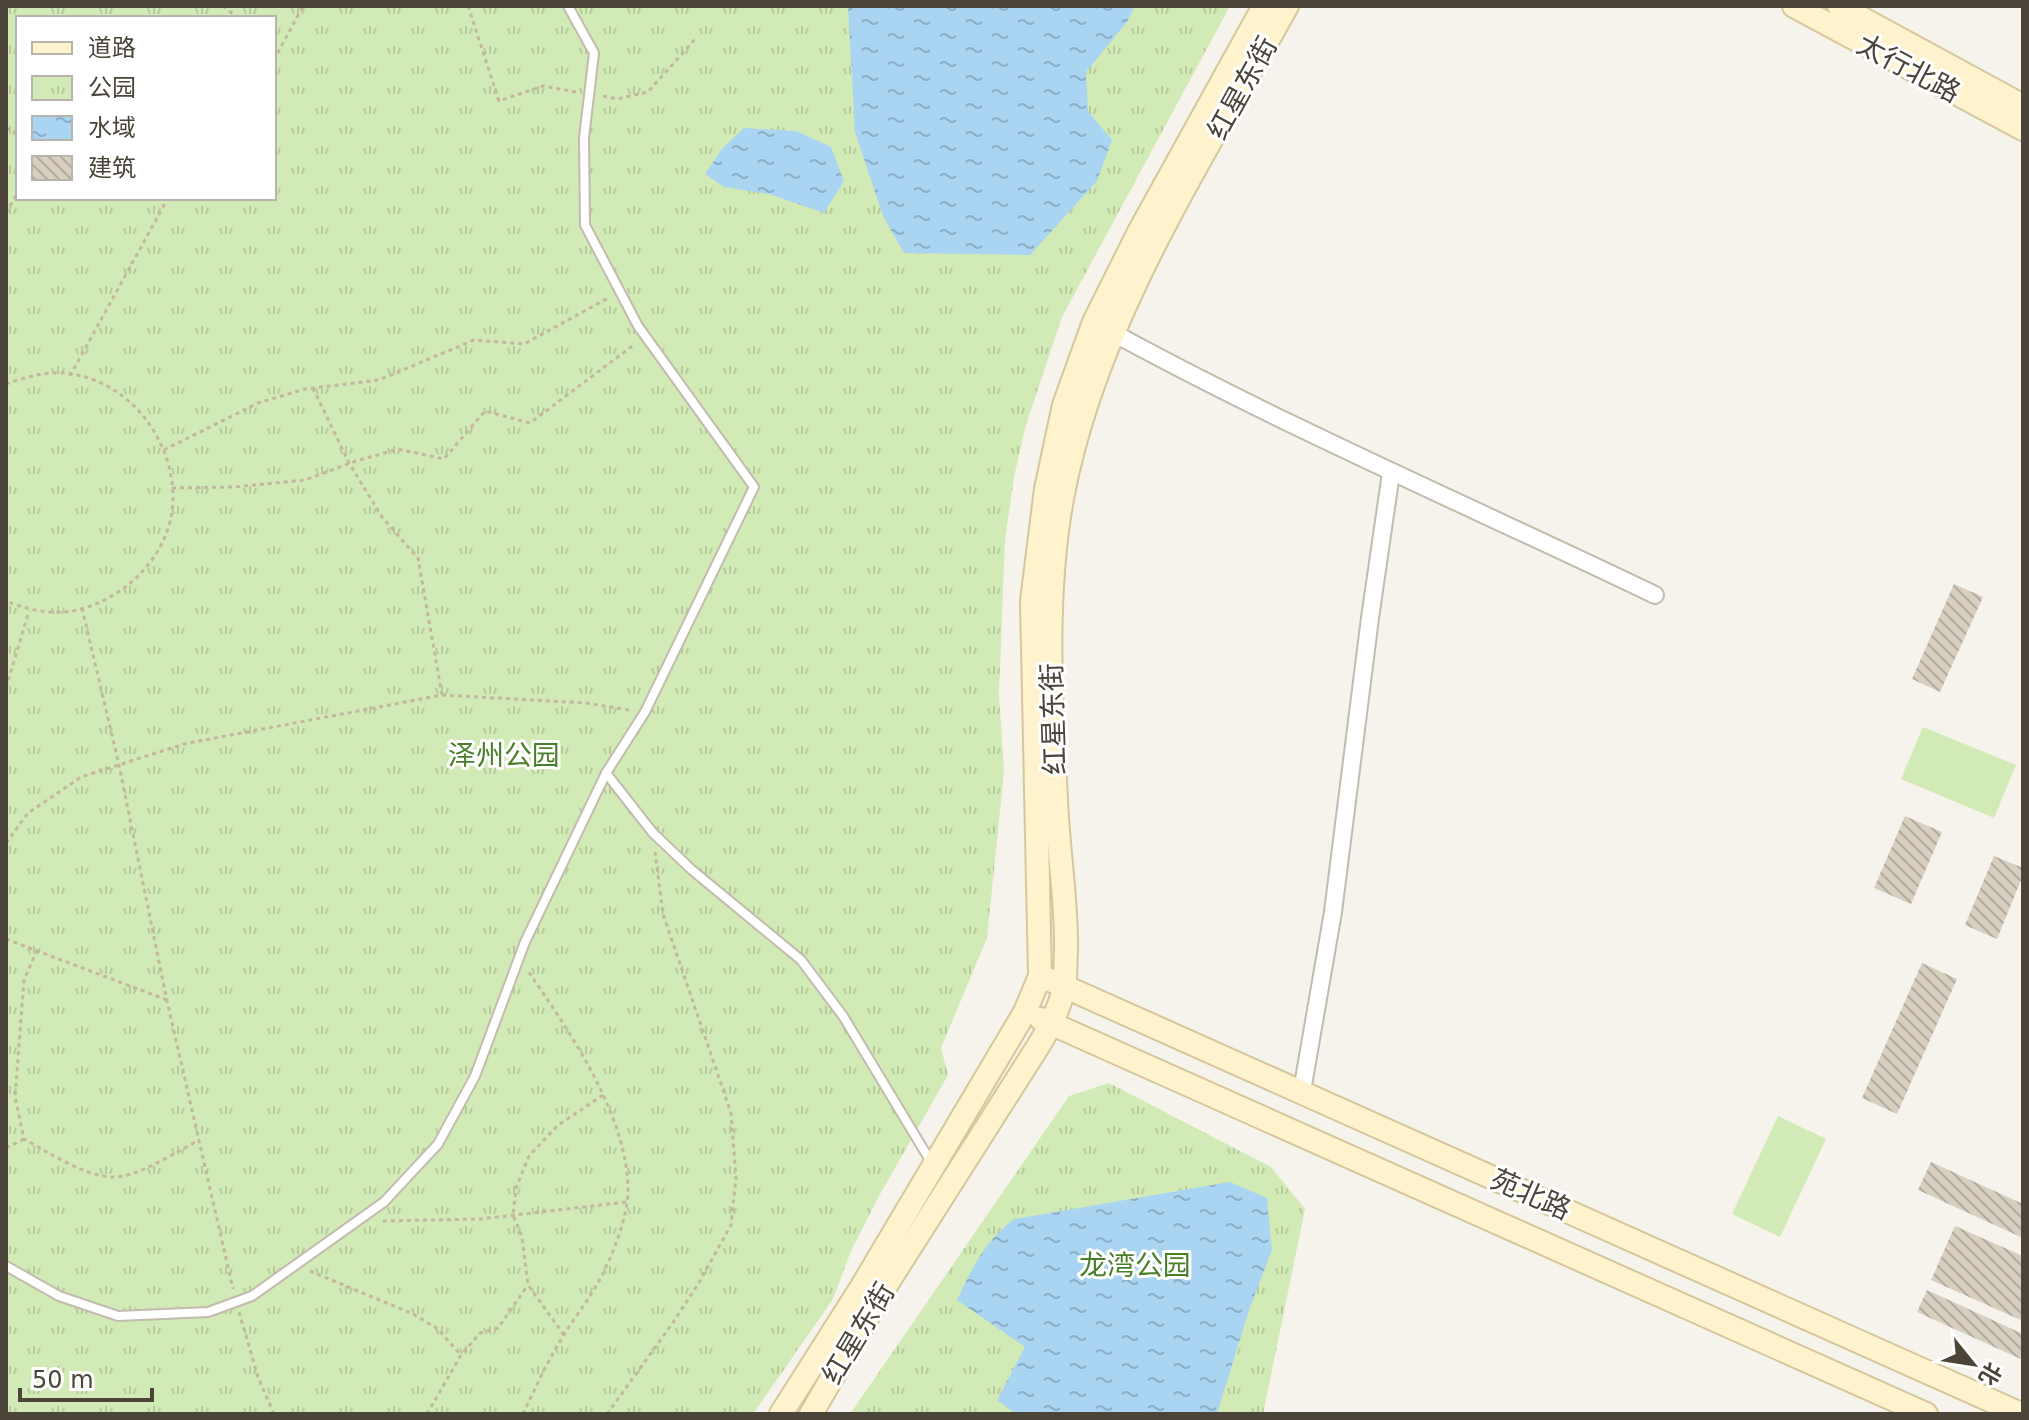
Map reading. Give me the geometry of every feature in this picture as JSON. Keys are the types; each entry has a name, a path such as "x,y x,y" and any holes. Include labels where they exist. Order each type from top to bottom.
{"main road":[{"name":"红星东街","path":"811,1414 885,1287 1052,1024 1064,986 1066,925 1056,802 1050,608 1061,499 1103,327 1140,230 1264,6"},
{"name":"红星东街","path":"781,1414 934,1166 1025,1012 1040,976 1032,601 1046,489 1064,405 1103,327 1157,241 1287,6"},
{"name":"太行北路","path":"1794,6 2023,129"},
{"name":"太行北路","path":"1839,6 2023,106"},
{"name":"苑北路","path":"1040,976 2021,1414"},
{"name":"苑北路","path":"1025,1012 1926,1414"}],"street":[{"path":"1103,327 1391,473 1529,534 1655,595"},
{"path":"1302,1091 1333,912 1391,473"}],"lane":[{"path":"6,1266 59,1296 118,1316 208,1312 252,1296 384,1202 438,1144 475,1076 519,958 606,773 645,712 754,487 646,336 585,225 584,138 594,53 568,6"},
{"path":"606,773 653,833 692,870 801,960 843,1016 934,1166"}],"path":[{"path":"276,56 303,6"},
{"path":"468,6 499,101 543,86 617,99 648,92 696,38"},
{"path":"6,213 16,196"},
{"path":"70,376 167,200"},
{"path":"164,450 258,403 313,388 379,380 474,340 524,344 620,292"},
{"path":"172,488 234,487 305,480 398,449 444,459 485,411 530,423 646,336"},
{"path":"6,384 43,374 81,376 119,393 149,421 168,457 173,498 164,539 142,574 110,599 70,612 29,610 6,601"},
{"path":"313,388 349,463 382,517 418,558 442,695"},
{"path":"82,608 235,1302 258,1377 274,1414"},
{"path":"6,688 29,610"},
{"path":"6,843 28,813 81,777 184,744 442,695 586,703 645,712"},
{"path":"607,1414 700,1281 731,1225 736,1178 731,1113 663,914 653,833"},
{"path":"6,939 167,1001"},
{"path":"37,950 24,980 15,1097 24,1139 79,1170 121,1177 199,1140"},
{"path":"519,958 559,1017 603,1095 624,1151 628,1192 604,1272 564,1335 523,1414"},
{"path":"564,1335 528,1285 522,1237 513,1215 516,1188 529,1156 557,1126 603,1095"},
{"path":"6,1148 24,1139"},
{"path":"358,1221 481,1219 626,1202"},
{"path":"295,1265 413,1314 438,1329 461,1355"},
{"path":"427,1414 461,1355 480,1333 498,1328 528,1285"}],"green space":[{"name":"泽州公园","path":"6,6 1230,6 1062,317 1026,425 1014,477 1005,541 999,694 1004,771 987,938 941,1048 948,1075 879,1196 851,1251 833,1299 753,1414 12,1414 6,1411"},
{"path":"1923,727 2016,765 1994,818 1901,779"},
{"name":"龙湾公园","path":"1109,1083 1271,1167 1305,1209 1263,1414 850,1414 1069,1096"},
{"path":"1778,1116 1826,1139 1780,1237 1732,1214"}],"water":[{"path":"848,6 1135,6 1127,22 1086,72 1088,111 1112,140 1097,181 1030,255 904,253 883,216 855,132"},
{"path":"744,128 796,131 831,147 844,181 824,213 769,194 724,187 705,174 722,149"},
{"path":"1230,1182 1267,1198 1272,1250 1249,1310 1217,1414 1016,1414 997,1400 1025,1347 957,1300 980,1256 1004,1228 1014,1219"}],"building":[{"path":"1954,584 1983,597 1940,692 1912,679"},
{"path":"1905,816 1942,832 1911,904 1874,888"},
{"path":"1994,856 2023,868 2023,875 1997,939 1965,925"},
{"path":"1922,963 1957,979 1897,1114 1862,1098"},
{"path":"1931,1162 2023,1204 2023,1238 1918,1190"},
{"path":"1955,1226 2023,1256 2023,1321 1931,1280"},
{"path":"1927,1290 2023,1334 2023,1360 1917,1312"}]}
